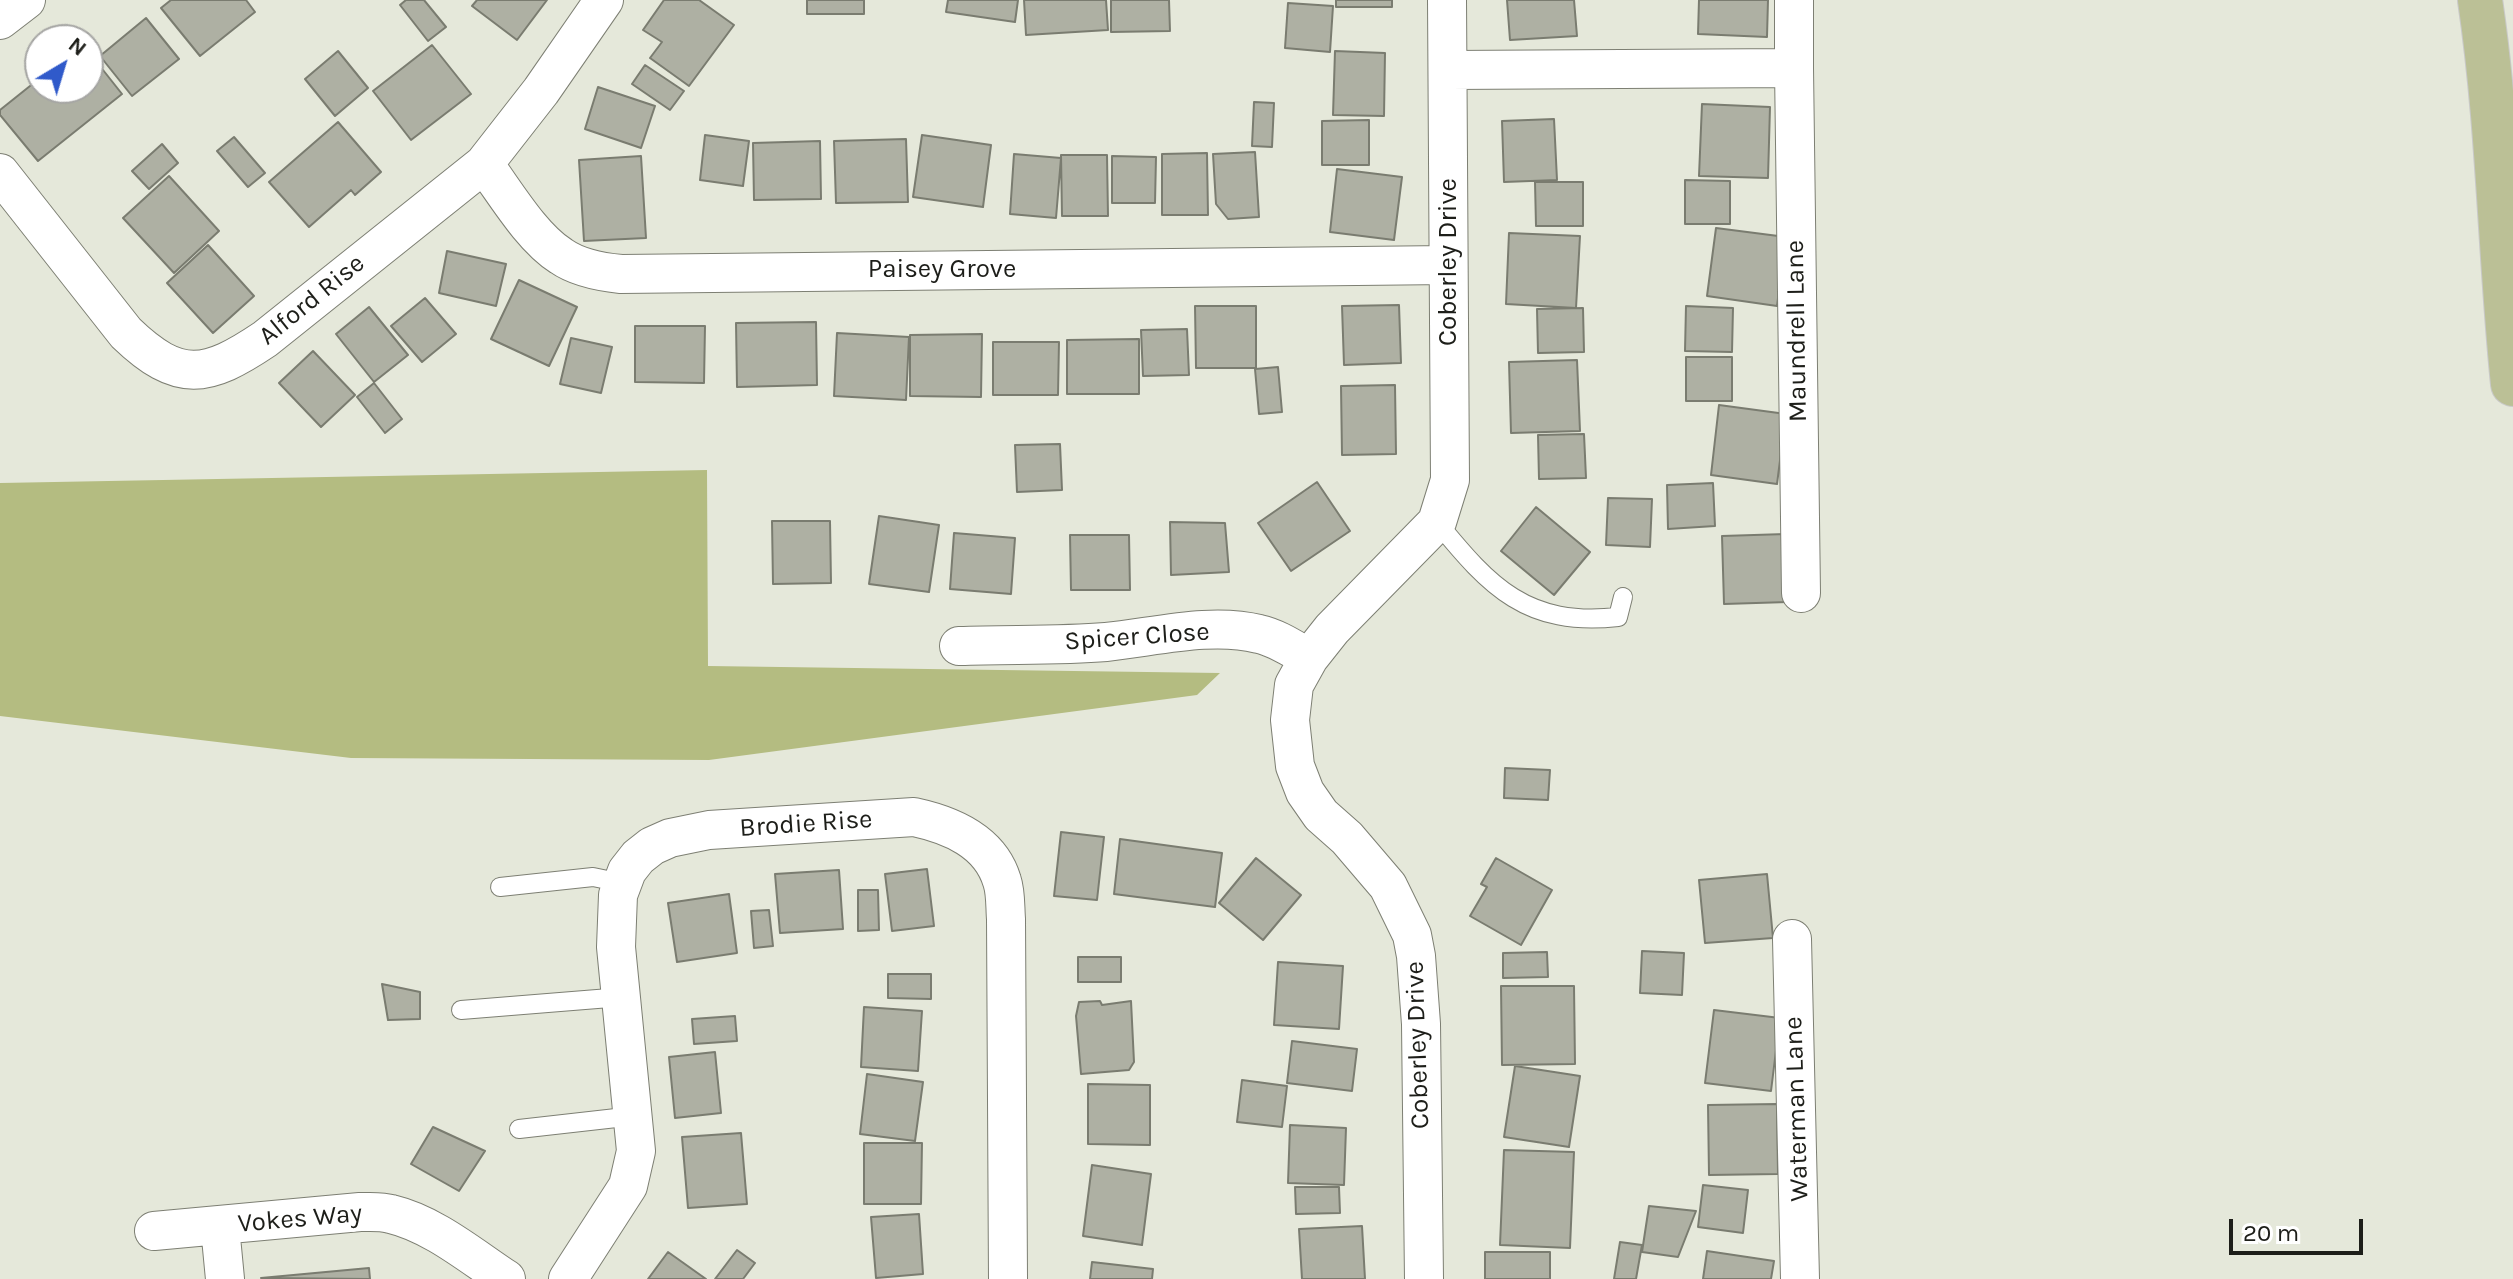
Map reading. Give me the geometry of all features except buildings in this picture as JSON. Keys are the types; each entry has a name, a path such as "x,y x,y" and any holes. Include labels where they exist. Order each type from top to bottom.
{"main road":[{"path":"2480,0 2490,64 2513,384"}],"street":[{"path":"0,20 26,0"},
{"name":"Alford Rise","path":"0,173 126,333 148,353 168,365 210,369 234,360 291,320 396,232 484,164 541,91 604,0"},
{"name":"Coberley Drive","path":"1424,1279 1421,1024 1412,935 1388,886 1347,838 1321,815 1305,792 1291,745 1290,720 1294,685 1309,658 1332,629 1437,522 1450,480 1450,70 1447,0"},
{"name":"Maundrell Lane","path":"1794,0 1801,593"},
{"path":"1450,70 1794,68"},
{"name":"Paisey Grove","path":"484,164 541,239 561,256 601,272 1448,265"},
{"name":"Spicer Close","path":"959,646 1104,642 1201,631 1237,631 1268,637 1309,658"},
{"name":"Brodie Rise","path":"568,1279 628,1186 636,1151 615,915 622,883 638,857 670,838 709,830 914,817 941,823 978,844 992,861 1002,882 1006,919 1008,1279"},
{"name":"Waterman Lane","path":"1792,939 1800,1279"},
{"name":"Vokes Way","path":"154,1231 387,1212 408,1218 428,1229 506,1279"},
{"path":"220,1227 225,1279"}],"lane":[{"path":"1437,522 1468,561 1492,584 1516,600 1551,614 1589,620 1618,617 1623,597"},
{"path":"500,887 593,877 622,883"},
{"path":"461,1010 622,997"},
{"path":"519,1129 634,1116"}],"green space":[{"path":"707,470 708,666 1220,673 1197,695 709,760 351,758 0,716 0,483"}]}
